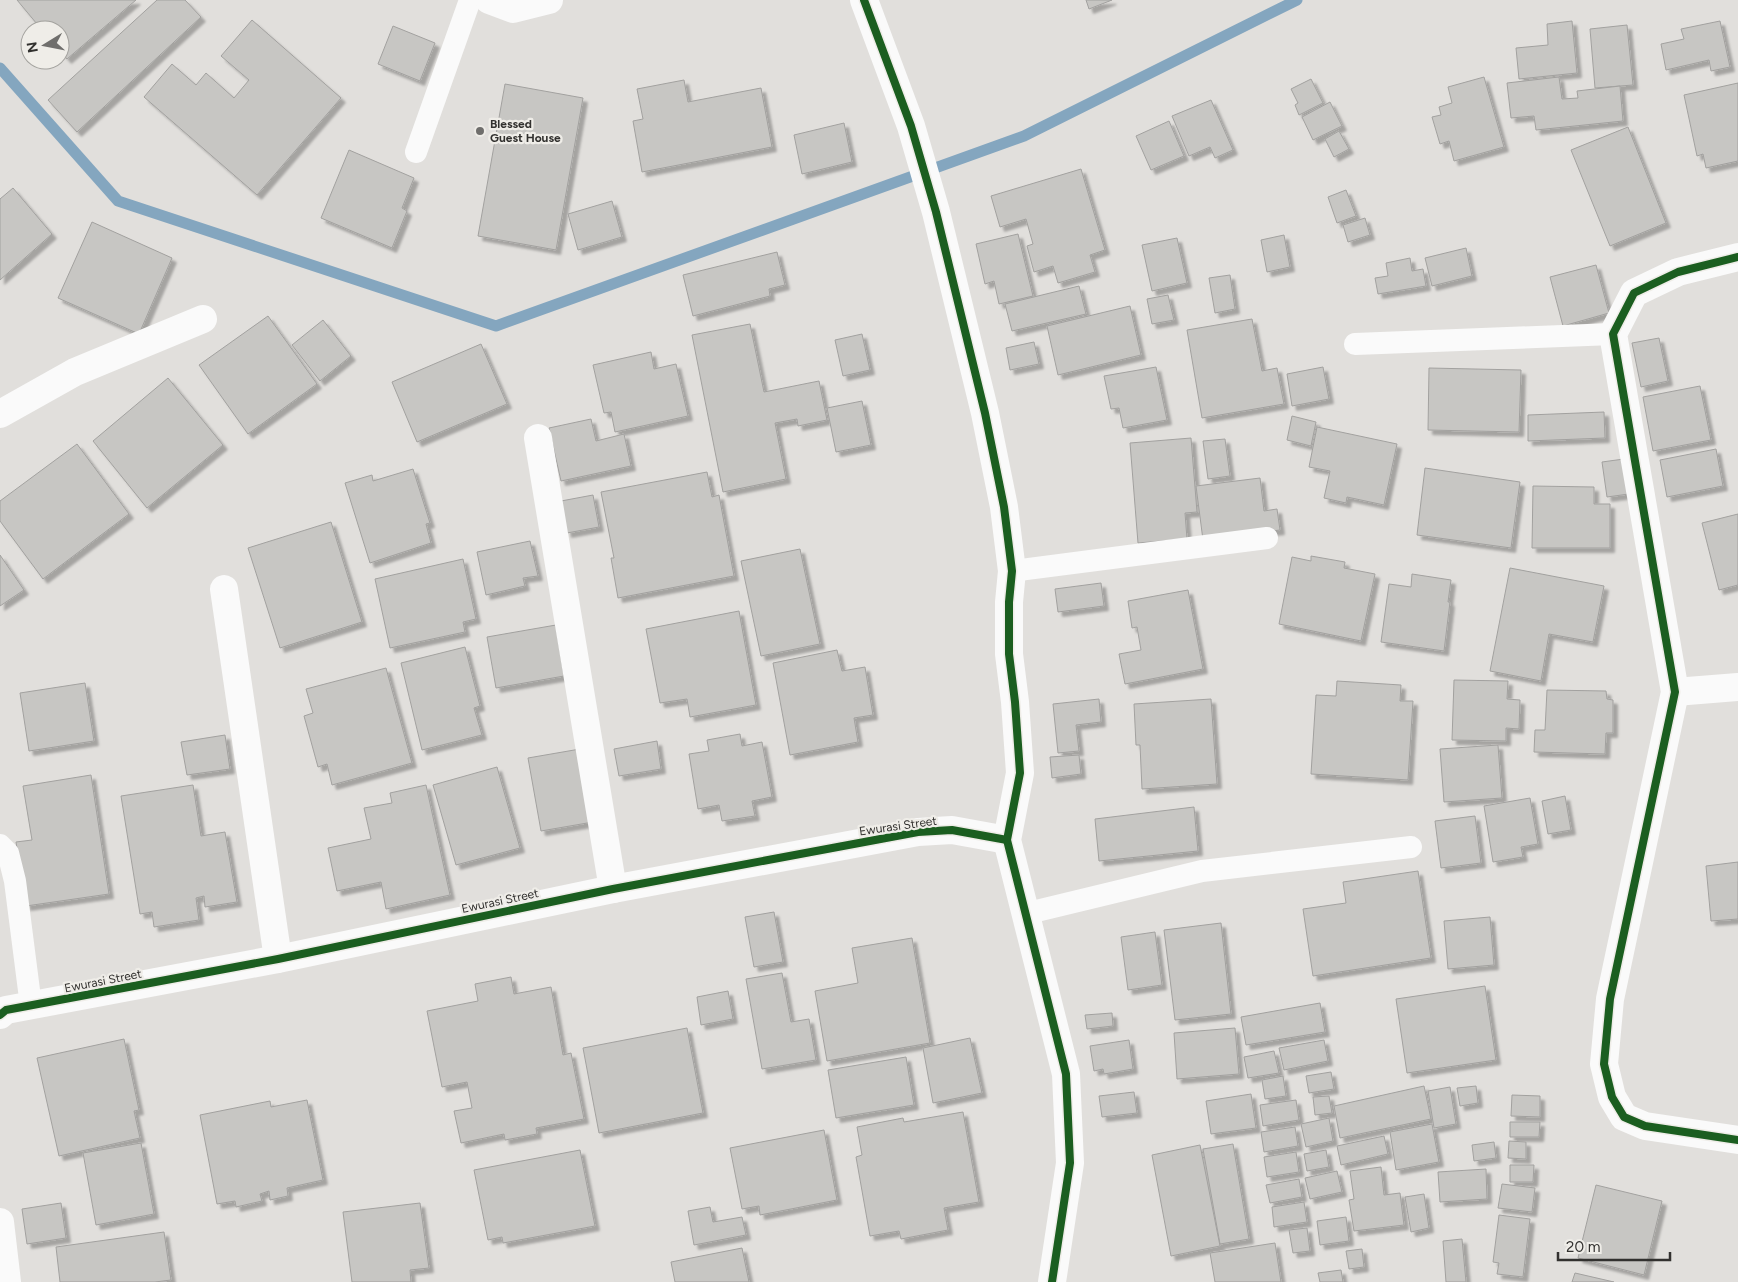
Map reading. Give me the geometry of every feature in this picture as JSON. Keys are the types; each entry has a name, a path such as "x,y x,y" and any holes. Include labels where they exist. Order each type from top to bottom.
{"street":[{"path":"489,0 513,9 548,0"},
{"path":"864,0 911,126 936,212 984,413 1004,507 1012,571 1009,602 1009,654 1015,702 1020,773 1007,840 1024,914 1066,1074 1070,1163 1052,1282"},
{"path":"1738,257 1678,272 1634,293 1613,334 1675,692 1610,999 1604,1064 1612,1097 1624,1117 1645,1126 1738,1140"},
{"path":"0,414 75,372 203,319"},
{"path":"538,438 613,889"},
{"path":"224,589 278,959"},
{"path":"1675,692 1738,687"},
{"name":"Ewurasi Street","path":"0,1015 6,1010 278,959 613,889 918,832 952,830 1007,840"},
{"path":"0,1222 7,1282"}],"lane":[{"path":"416,152 470,0"},
{"path":"1355,344 1613,334"},
{"path":"1012,571 1267,538"},
{"path":"0,845 8,853 15,881 31,1006"},
{"path":"1024,914 1202,872 1411,847"}],"building":[{"path":"17,0 136,0 70,56 70,20 34,20"},
{"path":"157,0 185,0 201,17 77,132 48,100"},
{"path":"1086,0 1112,0 1089,9"},
{"path":"252,20 341,98 257,195 144,97 172,64 196,85 206,73 234,98 249,80 221,56"},
{"path":"1572,21 1577,73 1519,79 1516,48 1548,45 1547,24"},
{"path":"1720,21 1730,67 1711,71 1709,60 1666,70 1661,44 1684,39 1681,29"},
{"path":"1627,25 1633,85 1595,88 1590,29"},
{"path":"393,26 435,43 420,81 378,64"},
{"path":"1484,77 1504,147 1454,161 1449,141 1440,144 1432,117 1441,115 1439,107 1452,103 1448,87"},
{"path":"1559,77 1562,99 1578,98 1577,91 1620,86 1623,121 1536,130 1534,116 1511,118 1507,83"},
{"path":"1311,79 1323,103 1299,115 1295,105 1298,103 1291,89"},
{"path":"684,80 688,102 761,88 772,147 642,172 633,121 643,119 637,89"},
{"path":"1738,83 1738,161 1706,168 1703,154 1697,156 1684,95"},
{"path":"505,84 583,98 556,250 478,236"},
{"path":"1211,100 1233,150 1215,158 1210,147 1189,156 1172,116"},
{"path":"1330,102 1342,126 1313,140 1302,117"},
{"path":"1169,121 1184,156 1151,170 1136,136"},
{"path":"844,123 852,162 802,174 794,135"},
{"path":"1628,127 1666,223 1610,246 1571,150"},
{"path":"1339,131 1349,149 1334,157 1325,139"},
{"path":"349,150 414,178 402,208 407,211 392,248 321,218"},
{"path":"1081,169 1105,250 1090,255 1095,272 1058,283 1053,266 1034,272 1027,246 1033,244 1026,219 1000,227 991,196"},
{"path":"13,188 52,234 0,280 0,199"},
{"path":"1346,190 1356,216 1337,223 1328,197"},
{"path":"612,201 622,237 578,250 568,214"},
{"path":"1365,218 1370,235 1348,242 1343,225"},
{"path":"92,222 172,258 139,334 58,298"},
{"path":"1018,234 1033,296 999,304 994,281 985,284 976,244"},
{"path":"1284,235 1290,267 1267,272 1261,240"},
{"path":"1177,238 1187,283 1152,291 1142,245"},
{"path":"1466,248 1472,276 1432,286 1425,258"},
{"path":"777,252 785,285 769,289 770,296 693,316 683,275"},
{"path":"1410,258 1412,271 1423,269 1426,286 1378,294 1375,278 1388,276 1386,263"},
{"path":"1596,265 1609,313 1563,326 1550,277"},
{"path":"1230,275 1235,309 1215,313 1209,278"},
{"path":"1079,286 1086,314 1012,331 1005,304"},
{"path":"1168,295 1174,320 1152,324 1147,299"},
{"path":"1130,306 1141,355 1058,375 1047,326"},
{"path":"268,316 317,384 248,434 199,365"},
{"path":"1252,319 1262,371 1277,368 1284,404 1202,418 1187,330"},
{"path":"323,320 351,356 320,381 292,345"},
{"path":"750,324 764,392 819,381 827,420 798,426 797,419 775,423 786,479 723,492 692,335"},
{"path":"862,334 870,370 843,376 835,340"},
{"path":"1659,338 1668,381 1641,387 1632,343"},
{"path":"1034,342 1039,364 1010,370 1006,348"},
{"path":"481,344 507,404 417,442 392,382"},
{"path":"651,352 654,369 676,364 688,416 615,432 611,412 604,413 593,365"},
{"path":"1156,367 1167,420 1123,428 1119,408 1111,409 1104,376"},
{"path":"1323,367 1329,399 1292,406 1287,374"},
{"path":"1429,368 1521,370 1519,432 1428,430"},
{"path":"168,378 223,445 147,508 93,441"},
{"path":"1700,386 1711,440 1653,451 1643,397"},
{"path":"862,401 871,445 836,452 827,408"},
{"path":"1604,412 1605,438 1528,441 1528,415"},
{"path":"1292,416 1316,422 1311,446 1287,440"},
{"path":"591,419 596,441 624,434 631,466 561,481 549,428"},
{"path":"1317,427 1397,444 1384,505 1347,497 1346,503 1324,498 1330,471 1309,467"},
{"path":"1191,438 1197,512 1185,513 1187,539 1138,543 1130,443"},
{"path":"1225,439 1230,476 1208,479 1203,441"},
{"path":"77,444 129,514 43,579 0,521 0,501"},
{"path":"1716,449 1723,486 1667,497 1660,460"},
{"path":"1631,458 1636,493 1607,497 1602,462"},
{"path":"1425,468 1520,482 1511,548 1417,535"},
{"path":"413,469 430,523 426,524 431,543 370,563 345,483 372,475 373,481"},
{"path":"707,472 712,497 719,495 734,576 618,598 611,558 614,558 601,492"},
{"path":"1260,478 1264,511 1277,509 1280,530 1203,540 1196,486"},
{"path":"1533,486 1594,487 1594,504 1610,504 1610,548 1532,548"},
{"path":"593,495 599,527 567,533 561,501"},
{"path":"1738,514 1738,585 1719,590 1702,523"},
{"path":"331,522 362,622 280,648 248,548"},
{"path":"530,541 538,576 523,578 525,586 486,595 477,552"},
{"path":"800,549 820,644 761,656 741,561"},
{"path":"0,555 24,590 0,606"},
{"path":"1311,556 1345,562 1344,568 1375,574 1361,641 1279,624 1292,557 1311,561"},
{"path":"463,559 476,619 463,622 465,632 390,648 375,579"},
{"path":"1510,568 1604,586 1593,642 1549,634 1541,681 1490,671"},
{"path":"1412,574 1451,580 1444,651 1381,642 1389,584 1411,587"},
{"path":"1101,583 1104,606 1058,612 1055,589"},
{"path":"1188,590 1203,669 1125,684 1119,654 1141,650 1137,627 1132,628 1128,601"},
{"path":"739,611 756,705 690,717 687,699 660,703 646,629"},
{"path":"556,625 564,676 496,688 487,637"},
{"path":"465,647 480,706 474,708 482,735 422,750 401,663"},
{"path":"837,650 842,671 865,667 873,715 854,718 858,742 790,755 773,663"},
{"path":"386,668 412,763 332,785 327,764 318,767 304,716 313,713 306,689"},
{"path":"1454,680 1508,681 1507,699 1520,700 1519,729 1506,728 1506,741 1452,740"},
{"path":"1337,681 1401,685 1400,701 1413,701 1408,780 1311,774 1316,695 1336,696"},
{"path":"85,683 94,741 29,751 20,693"},
{"path":"1547,690 1606,691 1607,699 1613,700 1613,733 1606,733 1605,754 1534,752 1535,730 1545,730"},
{"path":"1099,699 1101,722 1076,725 1079,751 1058,753 1053,704"},
{"path":"1211,699 1217,784 1142,789 1140,745 1136,745 1134,704"},
{"path":"740,734 742,746 762,742 772,797 752,801 755,816 722,821 719,805 698,809 689,754 709,751 707,740"},
{"path":"225,735 230,769 187,775 181,742"},
{"path":"657,741 661,769 619,776 614,749"},
{"path":"1498,745 1502,798 1444,802 1440,749"},
{"path":"580,749 593,822 541,831 528,758"},
{"path":"1079,755 1081,774 1052,778 1050,757"},
{"path":"497,767 520,848 456,865 433,785"},
{"path":"91,775 109,894 26,906 16,842 32,840 23,786"},
{"path":"193,785 201,836 225,832 237,902 205,907 204,896 196,898 199,920 154,927 152,912 140,914 121,796"},
{"path":"426,785 450,895 386,909 381,882 337,891 328,848 371,839 364,808 392,803 390,793"},
{"path":"1565,796 1571,830 1548,834 1542,801"},
{"path":"1530,798 1538,844 1521,847 1523,857 1493,862 1484,806"},
{"path":"1194,807 1198,851 1099,861 1095,819"},
{"path":"1475,816 1481,863 1441,868 1435,821"},
{"path":"1738,862 1738,919 1711,921 1706,866"},
{"path":"1418,871 1431,958 1313,976 1303,909 1346,903 1343,882"},
{"path":"774,912 783,962 754,967 745,917"},
{"path":"1490,917 1494,965 1448,969 1444,921"},
{"path":"1221,923 1231,1014 1175,1020 1164,930"},
{"path":"1155,932 1162,985 1128,990 1121,937"},
{"path":"912,938 930,1043 827,1061 815,991 858,983 852,948"},
{"path":"782,973 791,1022 809,1019 816,1060 762,1069 746,979"},
{"path":"511,977 514,994 551,987 563,1055 571,1053 584,1119 536,1128 537,1134 505,1140 504,1134 461,1143 454,1111 472,1108 467,1082 442,1087 427,1011 478,1001 475,984"},
{"path":"1485,986 1496,1060 1407,1073 1396,999"},
{"path":"728,991 733,1019 701,1025 697,997"},
{"path":"1320,1003 1325,1032 1246,1045 1241,1017"},
{"path":"1112,1013 1113,1026 1087,1029 1085,1015"},
{"path":"687,1028 703,1113 599,1133 583,1048"},
{"path":"1235,1028 1239,1074 1177,1079 1174,1033"},
{"path":"970,1038 982,1093 933,1103 923,1048"},
{"path":"124,1039 139,1110 134,1111 140,1138 59,1156 37,1058"},
{"path":"1129,1040 1133,1069 1104,1074 1103,1069 1094,1071 1090,1046"},
{"path":"1324,1040 1328,1061 1284,1070 1279,1048"},
{"path":"1274,1051 1279,1073 1248,1078 1244,1057"},
{"path":"906,1057 914,1105 836,1118 828,1070"},
{"path":"1331,1072 1334,1089 1309,1093 1306,1076"},
{"path":"1283,1076 1286,1096 1265,1099 1262,1080"},
{"path":"1424,1086 1431,1119 1340,1138 1334,1106"},
{"path":"1476,1086 1478,1103 1460,1106 1457,1088"},
{"path":"1450,1087 1456,1124 1434,1128 1428,1091"},
{"path":"1134,1092 1137,1113 1102,1117 1099,1096"},
{"path":"1251,1094 1256,1128 1211,1134 1206,1101"},
{"path":"1512,1095 1540,1096 1540,1117 1511,1116"},
{"path":"1329,1096 1332,1113 1315,1115 1313,1097"},
{"path":"307,1100 323,1180 287,1188 288,1196 270,1200 269,1191 260,1194 262,1201 236,1207 235,1201 217,1204 200,1115 270,1101 271,1107"},
{"path":"1296,1100 1299,1120 1263,1126 1260,1105"},
{"path":"963,1112 979,1202 944,1208 948,1230 901,1239 899,1231 870,1236 856,1157 862,1155 857,1127 903,1118 904,1122"},
{"path":"1329,1118 1333,1141 1306,1147 1301,1124"},
{"path":"1510,1122 1540,1122 1539,1137 1510,1137"},
{"path":"1432,1124 1439,1162 1396,1170 1390,1132"},
{"path":"1295,1127 1298,1146 1264,1152 1261,1132"},
{"path":"824,1130 837,1200 760,1215 759,1206 742,1209 730,1148"},
{"path":"1384,1136 1388,1154 1341,1165 1337,1146"},
{"path":"1509,1141 1526,1142 1526,1159 1508,1158"},
{"path":"1494,1142 1496,1158 1474,1161 1472,1145"},
{"path":"141,1143 154,1214 96,1225 83,1153"},
{"path":"1233,1144 1249,1239 1220,1244 1203,1149"},
{"path":"1200,1145 1220,1246 1171,1256 1152,1155"},
{"path":"580,1150 595,1226 503,1243 502,1237 488,1240 474,1170"},
{"path":"1326,1150 1329,1167 1307,1171 1304,1154"},
{"path":"1296,1152 1299,1172 1267,1177 1264,1157"},
{"path":"1510,1165 1534,1165 1533,1182 1510,1182"},
{"path":"1381,1167 1384,1195 1400,1193 1404,1225 1354,1231 1349,1200 1354,1199 1350,1171"},
{"path":"1486,1169 1487,1199 1440,1202 1438,1172"},
{"path":"1337,1171 1342,1192 1310,1199 1305,1178"},
{"path":"1299,1179 1302,1197 1270,1203 1266,1185"},
{"path":"1502,1184 1535,1188 1532,1212 1498,1208"},
{"path":"1596,1185 1662,1201 1644,1275 1578,1258"},
{"path":"1424,1194 1429,1228 1411,1232 1405,1197"},
{"path":"1304,1202 1307,1222 1274,1227 1272,1207"},
{"path":"61,1203 66,1238 27,1244 22,1209"},
{"path":"420,1203 429,1268 410,1270 411,1282 352,1282 343,1212"},
{"path":"710,1207 713,1222 742,1217 746,1235 694,1245 688,1211"},
{"path":"1499,1215 1530,1219 1523,1277 1497,1274 1499,1263 1493,1262"},
{"path":"1346,1217 1349,1241 1320,1245 1317,1221"},
{"path":"1307,1228 1310,1251 1293,1253 1289,1230"},
{"path":"164,1232 171,1280 155,1282 60,1282 56,1247"},
{"path":"1462,1239 1466,1282 1446,1282 1443,1241"},
{"path":"1275,1243 1281,1282 1215,1282 1210,1253"},
{"path":"742,1248 749,1282 675,1282 671,1262"},
{"path":"1362,1249 1364,1267 1349,1269 1346,1251"},
{"path":"1341,1270 1343,1282 1320,1282 1318,1273"},
{"path":"1575,1273 1614,1282 1572,1282"}],"waterway":[{"path":"0,68 118,201 496,326 1024,136 1297,0"}],"cycle path":[{"path":"864,0 911,126 936,212 985,413 1004,507 1012,571 1009,602 1009,654 1015,702 1020,773 1007,840 1066,1074 1070,1163 1052,1282"},
{"path":"1738,257 1678,272 1634,293 1613,334 1675,692 1610,999 1604,1064 1612,1097 1624,1117 1645,1126 1738,1140"},
{"path":"0,1015 6,1010 278,959 613,889 918,832 952,830 1007,840"}],"place":[{"name":"Blessed Guest House","path":"480,131"}]}
